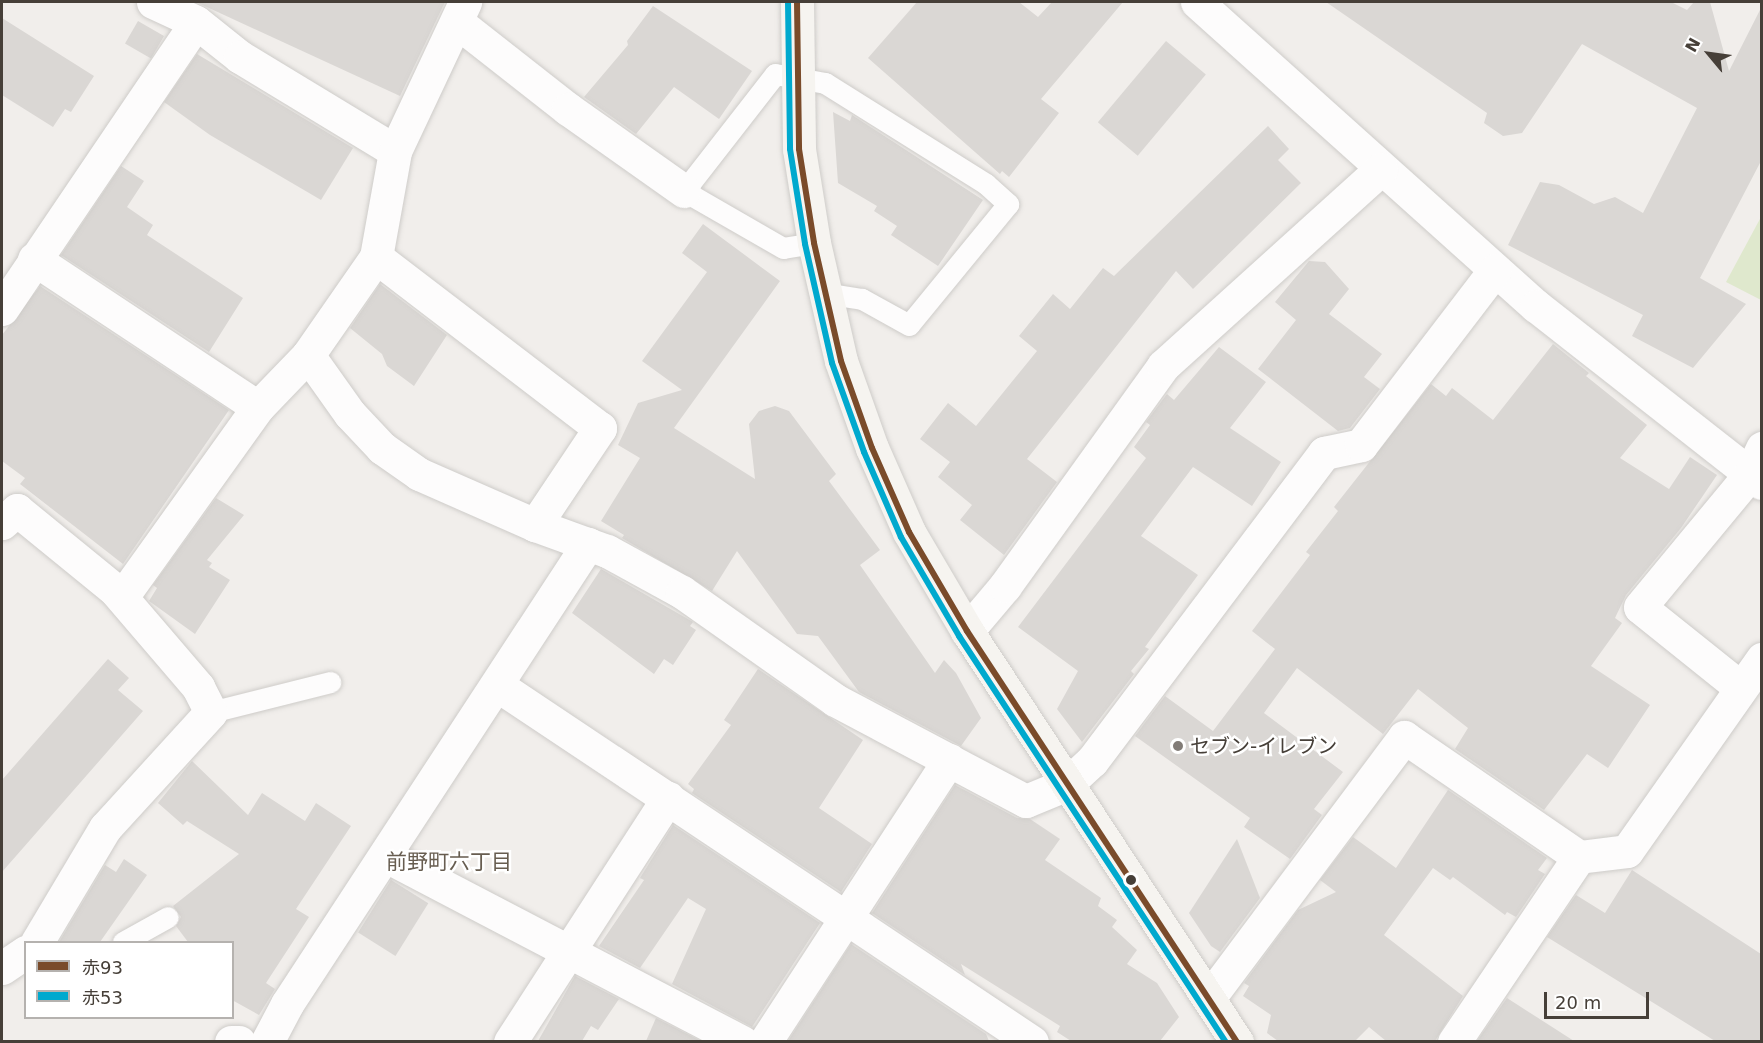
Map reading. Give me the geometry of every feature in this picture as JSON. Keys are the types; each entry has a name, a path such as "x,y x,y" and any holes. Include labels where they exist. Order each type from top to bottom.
{"main road":[{"path":"797,2 799,148 814,243 841,361 872,448 909,532 967,631 1237,1041"}],"street":[{"path":"153,2 196,22 240,57 395,151"},
{"path":"1197,2 1495,270 1758,468 1640,606 1741,688"},
{"path":"122,597 258,407 308,355 376,257 395,151 461,12 568,109 684,191"},
{"path":"2,309 196,22"},
{"path":"967,631 1005,586 1163,366 1381,169"},
{"path":"376,257 600,428 535,525"},
{"path":"34,259 258,407"},
{"path":"308,355 350,414 382,448 449,490 588,544 682,592 835,700 1026,801 1067,784 1092,761 1324,453 1361,446 1495,270"},
{"path":"2,523 16,510 122,597 198,687 211,712 105,828 37,941"},
{"path":"267,1041 287,1004 386,856 588,544"},
{"path":"1209,998 1404,737 1579,857 1627,851 1761,659"},
{"path":"497,685 847,916 1028,1040"},
{"path":"765,1041 949,760"},
{"path":"510,1041 668,798"},
{"path":"386,856 568,953 742,1041"},
{"path":"1454,1041 1579,857"},
{"path":"2,968 24,953"},
{"path":"231,1041 239,1041"}],"lane":[{"path":"814,243 783,248 684,191 775,74 797,76 825,83 986,184 1008,204 909,325 862,299 824,292"},
{"path":"211,712 330,682"},
{"path":"125,941 168,917"}],"green space":[{"path":"1761,217 1761,300 1726,282"}],"building":[{"path":"196,2 445,2 400,96"},
{"path":"917,2 1019,2 1038,17 1052,2 1123,2 1041,99 1059,113 1009,177 1002,171 1000,174 868,58"},
{"path":"1326,2 1671,2 1687,10 1694,2 1710,2 1729,71 1761,8 1761,161 1700,278 1746,304 1693,368 1632,336 1643,315 1508,245 1540,182 1559,185 1594,204 1615,197 1643,213 1697,108 1582,44 1522,133 1503,136 1484,123 1487,113"},
{"path":"653,6 752,71 719,119 674,87 636,134 584,97 628,45 627,41"},
{"path":"2,18 94,76 71,112 65,109 53,127 2,95"},
{"path":"138,21 164,36 151,59 125,44"},
{"path":"1166,41 1206,74 1138,156 1098,122"},
{"path":"197,54 353,148 321,200 210,135 164,102"},
{"path":"833,112 850,121 852,115 983,200 938,266 891,235 897,226 874,211 877,206 838,183"},
{"path":"1268,126 1289,149 1278,160 1301,183 1193,289 1176,271 1027,459 1057,482 1004,555 960,520 972,505 938,477 950,462 920,439 948,403 976,426 1037,351 1019,336 1053,294 1070,309 1103,268 1114,276"},
{"path":"121,166 144,181 127,207 153,225 147,235 243,298 209,352 61,255"},
{"path":"703,224 780,281 674,428 755,479 749,424 759,411 775,406 789,411 836,474 829,481 880,550 860,565 935,673 944,660 956,673 981,718 961,746 859,692 818,636 797,634 737,551 712,591 622,538 624,535 601,521 640,458 618,445 638,403 682,390 642,361 707,272 682,253"},
{"path":"1309,261 1325,262 1349,289 1329,314 1382,354 1364,377 1380,389 1350,428 1338,431 1258,369 1296,320 1275,302"},
{"path":"380,284 447,335 414,386 387,366 382,354 350,328"},
{"path":"40,286 229,410 123,564 20,484 25,478 2,461 2,335"},
{"path":"1553,344 1589,373 1586,376 1647,425 1620,458 1669,489 1690,457 1717,475 1681,528 1626,595 1615,618 1622,623 1591,666 1650,705 1608,768 1587,754 1544,810 1455,749 1468,728 1418,689 1383,734 1297,668 1264,713 1343,772 1314,809 1322,815 1290,859 1244,827 1250,818 1135,736 1165,696 1213,731 1275,649 1252,631 1310,555 1306,552 1338,511 1334,507 1431,384 1446,396 1452,388 1493,420"},
{"path":"1219,347 1266,382 1230,428 1281,462 1252,506 1193,467 1141,536 1198,575 1145,647 1149,649 1131,671 1134,674 1082,742 1057,709 1078,671 1018,627 1146,458 1134,447 1150,425 1146,422 1167,394 1174,400"},
{"path":"216,498 244,515 207,560 212,563 209,567 230,580 195,634 149,601 157,588 153,585"},
{"path":"601,569 693,622 690,626 696,630 673,665 664,659 654,674 572,613"},
{"path":"108,659 129,678 118,690 143,711 2,872 2,780"},
{"path":"758,669 863,740 819,808 872,844 841,892 692,793 694,789 688,784 731,725 724,720"},
{"path":"192,761 248,815 262,793 305,821 316,803 351,826 296,909 309,917 266,983 275,989 259,1015 234,1001 234,941 187,941 176,926 181,917 173,906 239,854 187,821 183,825 158,803"},
{"path":"955,785 1017,818 1030,819 1060,839 1045,860 1101,898 1098,906 1117,920 1112,927 1137,950 1127,964 1157,983 1179,1017 1160,1041 1071,1041 1057,1032 1060,1026 961,964 965,975 872,913"},
{"path":"1448,790 1547,858 1538,870 1545,874 1516,917 1507,912 1505,915 1453,877 1450,880 1433,868 1384,935 1463,996 1435,1041 1386,1041 1369,1027 1355,1041 1278,1041 1267,1033 1271,1015 1243,996 1249,986 1244,983 1298,910 1336,892 1320,880 1353,837 1396,868"},
{"path":"673,825 820,923 752,1027 672,984 706,909 688,898 640,968 599,946 644,880 640,878"},
{"path":"1237,839 1260,898 1220,952 1211,946 1189,913"},
{"path":"124,859 147,875 101,941 60,941 105,865 116,872"},
{"path":"1632,870 1761,954 1761,1041 1715,1041 1547,937 1576,895 1605,913"},
{"path":"391,880 428,903 395,956 358,933"},
{"path":"851,944 986,1034 989,1041 788,1041"},
{"path":"575,976 619,999 598,1030 591,1026 582,1041 538,1041"},
{"path":"1507,998 1574,1041 1477,1041"},
{"path":"656,1018 701,1041 646,1041"}],"transit line":[{"name":"赤53","path":"788,2 790,149 805,244 832,363 864,452 901,537 959,636 1226,1042"},
{"name":"赤93","path":"797,2 799,149 814,243 841,361 872,448 909,532 967,631 1237,1042"}],"place":[{"name":"セブン-イレブン","path":"1178,746"}],"district":[{"name":"前野町六丁目","path":"449,862"}]}
